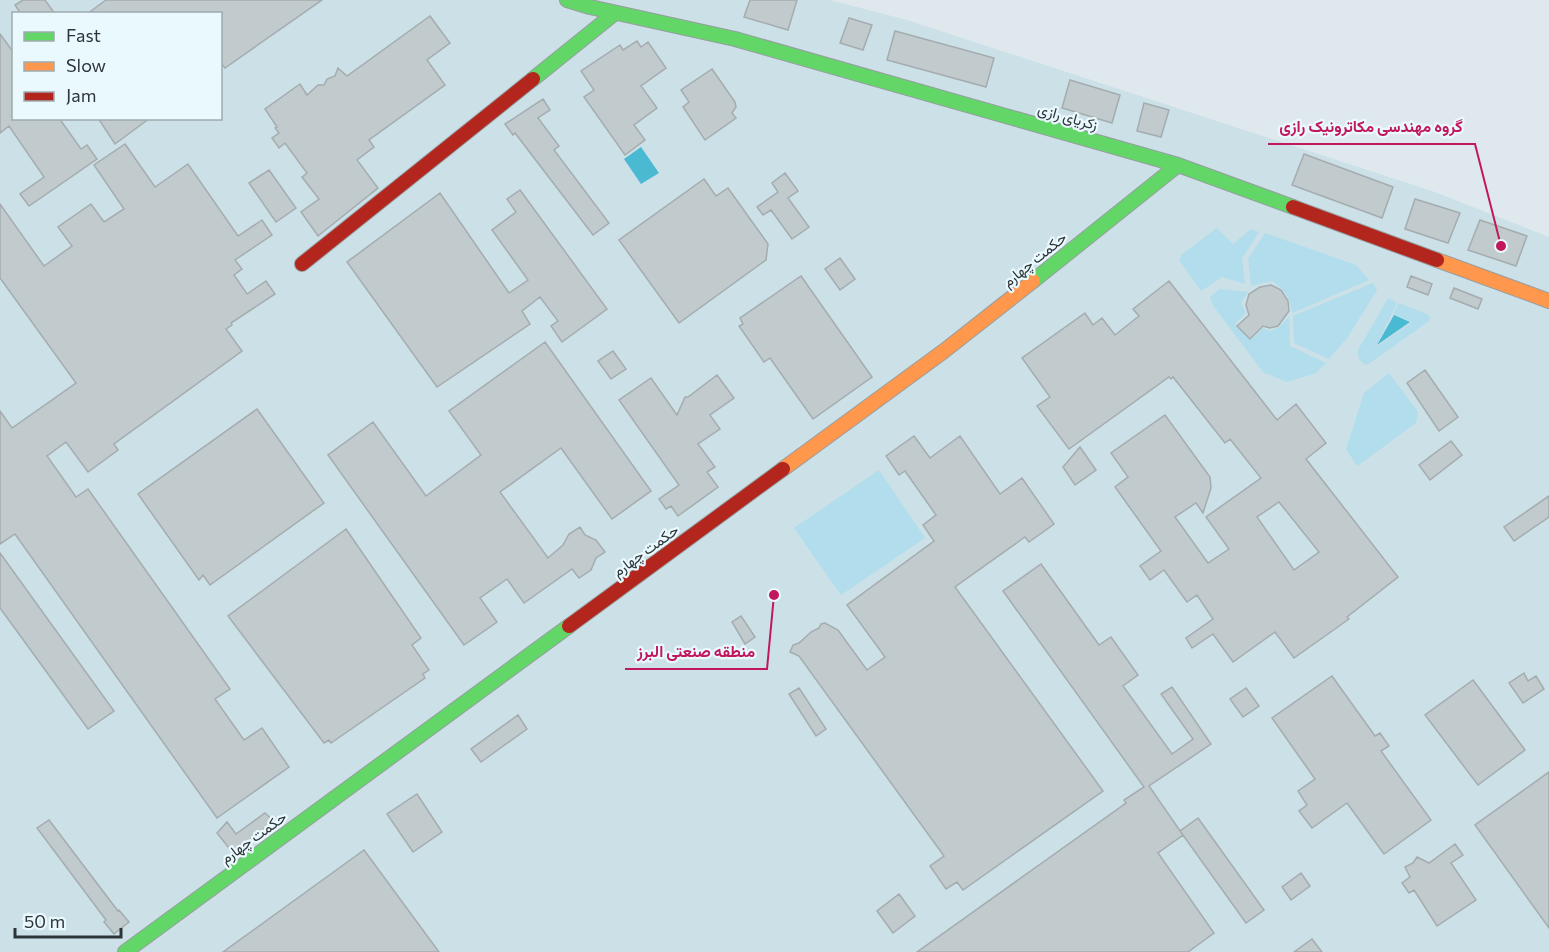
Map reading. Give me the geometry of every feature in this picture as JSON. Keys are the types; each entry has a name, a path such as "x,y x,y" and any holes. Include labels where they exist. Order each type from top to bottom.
{"street":[{"name":"زکریای رازی","path":"567,0 615,13 735,39 1178,165 1549,301"},
{"path":"302,264 615,13"},
{"name":"حکمت چهارم","path":"124,952 944,351 1178,165"}],"shaded area":[{"path":"0,0 830,0 907,20 1435,192 1549,237 1549,952 0,952"},
{"path":"1217,228 1233,244 1251,229 1259,232 1242,259 1245,284 1222,277 1201,291 1180,261 1181,255"},
{"path":"1265,233 1356,265 1369,280 1292,313 1286,295 1272,281 1251,286 1248,259"},
{"path":"1373,283 1377,290 1347,338 1329,359 1294,343 1293,316"},
{"path":"1220,289 1248,292 1241,303 1246,312 1235,324 1251,340 1263,328 1270,331 1279,327 1289,317 1290,346 1326,363 1316,373 1287,382 1263,372 1214,307 1210,297"},
{"path":"1388,298 1397,303 1376,347 1412,322 1393,314 1399,303 1429,315 1430,318 1429,321 1367,365 1362,363 1358,350"},
{"path":"1389,373 1418,412 1416,423 1357,466 1346,449 1364,393"},
{"path":"879,470 925,538 841,595 794,528"}],"water":[{"path":"641,147 659,173 641,184 624,159"},
{"path":"1394,315 1410,322 1377,345"}],"building":[{"path":"23,0 45,0 54,12 20,12 15,5"},
{"path":"106,0 322,0 225,68 222,64 222,12 90,12"},
{"path":"750,0 797,0 788,30 744,17"},
{"path":"430,16 450,43 427,60 445,85 369,140 374,147 357,160 378,188 318,236 301,212 319,199 302,177 307,173 285,143 279,148 272,138 279,133 265,109 300,84 307,95 318,85 324,85 327,79 335,76 338,68 347,76"},
{"path":"849,18 872,25 863,50 840,43"},
{"path":"895,31 994,58 986,87 887,60"},
{"path":"0,34 12,50 12,120 60,120 81,149 87,145 97,159 29,206 20,194 44,177 9,126 0,133"},
{"path":"637,41 641,47 648,42 666,68 641,86 657,108 634,125 645,140 625,155 584,97 594,90 581,71 620,45 623,50"},
{"path":"712,69 735,102 736,107 732,113 736,118 705,140 683,107 689,102 681,90"},
{"path":"1070,80 1120,95 1112,123 1062,108"},
{"path":"543,99 550,110 538,118 559,146 554,150 609,223 593,235 515,133 513,135 505,124"},
{"path":"1144,103 1169,110 1161,137 1137,131"},
{"path":"99,120 147,120 115,144"},
{"path":"125,144 155,187 188,164 238,236 262,220 272,235 235,260 242,269 234,275 247,294 266,281 275,294 231,323 232,325 226,329 242,351 114,444 118,450 88,472 66,442 47,456 76,497 88,489 230,689 215,699 244,740 262,728 289,767 217,818 15,534 0,544 0,411 12,428 76,383 0,278 0,204 44,266 72,246 58,227 91,204 104,222 124,209 94,165"},
{"path":"1304,154 1393,187 1382,218 1292,185"},
{"path":"269,170 296,208 276,222 249,183"},
{"path":"785,173 798,191 788,198 809,227 792,239 771,210 763,215 757,207 778,192 772,183"},
{"path":"704,179 716,196 728,188 768,244 766,260 679,323 619,240"},
{"path":"520,190 607,309 562,342 551,326 558,321 540,297 522,311 530,324 437,387 347,262 440,193 509,293 528,280 492,230 516,212 507,199"},
{"path":"1415,199 1460,213 1448,243 1405,229"},
{"path":"1480,220 1527,236 1516,266 1468,250"},
{"path":"840,258 855,279 840,290 825,269"},
{"path":"801,276 872,377 813,419 770,358 764,362 739,326 743,324 740,318"},
{"path":"1411,276 1432,284 1428,295 1407,287"},
{"path":"1169,281 1277,420 1296,404 1326,443 1306,459 1398,577 1347,617 1349,619 1294,658 1275,632 1233,662 1213,634 1192,648 1186,638 1213,619 1197,595 1187,602 1164,570 1150,580 1140,566 1161,551 1115,487 1128,477 1111,453 1165,415 1210,477 1211,488 1203,513 1196,503 1175,517 1208,563 1229,549 1206,517 1261,478 1230,439 1225,443 1173,377 1171,379 1169,377 1069,449 1037,406 1050,397 1022,358 1085,313 1093,325 1102,318 1115,335 1139,316 1133,309","holes":["1279,502 1319,552 1294,570 1257,517"]},
{"path":"1271,285 1281,290 1288,301 1289,311 1278,326 1270,328 1263,326 1250,339 1237,326 1249,315 1246,305 1249,294 1260,287"},
{"path":"1454,288 1482,299 1478,309 1450,298"},
{"path":"545,342 651,491 612,519 561,448 500,492 548,558 563,545 569,534 580,527 585,535 596,540 605,552 596,558 591,570 579,578 572,569 524,603 507,579 480,598 497,622 464,645 328,455 373,422 426,496 481,455 449,411"},
{"path":"613,351 626,369 611,379 598,361"},
{"path":"1425,370 1458,417 1439,431 1407,383"},
{"path":"717,375 734,398 710,415 720,429 698,444 715,467 707,472 718,487 678,516 671,506 666,509 659,499 679,485 619,400 651,378 677,415 685,397"},
{"path":"257,409 324,503 210,585 203,575 199,580 138,494"},
{"path":"914,436 930,458 960,436 1000,494 1022,478 1054,524 1029,542 1025,537 955,587 1103,791 963,890 957,882 946,889 930,866 944,856 799,656 790,652 793,645 825,623 838,630 867,670 885,657 847,605 934,541 923,525 936,515 905,471 899,475 886,456"},
{"path":"1451,441 1462,455 1430,480 1419,465"},
{"path":"1080,447 1096,470 1075,485 1063,467"},
{"path":"1549,496 1549,517 1514,541 1504,527"},
{"path":"346,529 421,638 412,645 429,670 423,674 425,678 331,743 329,740 324,743 228,616"},
{"path":"0,553 114,711 88,729 0,608"},
{"path":"1041,564 1099,645 1111,637 1138,675 1123,686 1172,754 1193,739 1161,694 1172,687 1211,744 1149,786 1183,835 1158,853 1214,933 1188,952 917,952 1126,803 1124,800 1144,787 1003,591"},
{"path":"741,616 755,637 745,644 732,622"},
{"path":"1524,673 1528,681 1536,676 1544,689 1523,703 1509,683"},
{"path":"1332,676 1375,736 1380,733 1389,746 1381,751 1431,820 1384,854 1347,803 1312,828 1299,811 1307,805 1298,791 1315,779 1272,718"},
{"path":"1473,680 1525,750 1478,785 1425,715"},
{"path":"799,688 826,729 816,736 789,694"},
{"path":"1246,688 1259,706 1243,717 1230,699"},
{"path":"518,715 527,729 481,762 471,749"},
{"path":"1549,772 1549,928 1475,825"},
{"path":"417,794 442,832 413,852 387,814"},
{"path":"265,813 274,821 233,853 217,833 227,822 236,834"},
{"path":"1198,818 1264,910 1246,923 1180,831"},
{"path":"49,820 118,911 129,922 114,934 37,828"},
{"path":"1455,844 1463,855 1451,863 1476,900 1437,926 1414,890 1409,893 1402,883 1410,877 1405,867 1413,863 1417,857 1429,863"},
{"path":"364,850 439,952 223,952"},
{"path":"1301,873 1310,886 1291,900 1282,887"},
{"path":"899,894 915,916 893,933 877,911"},
{"path":"1312,939 1322,952 1294,952"}],"traffic: fast":[{"path":"567,0 735,39 1178,165 1293,207"},
{"path":"533,79 615,13"},
{"path":"1033,281 1178,165"},
{"path":"125,952 569,626"}],"traffic: slow":[{"path":"1437,260 1549,301"},
{"path":"783,469 944,351 1033,281"}],"traffic: jam":[{"path":"302,264 533,79"},
{"path":"1293,207 1437,260"},
{"path":"569,626 783,469"}],"place":[{"name":"گروه مهندسی مکاترونیک رازی","path":"1501,246"},
{"name":"منطقه صنعتی البرز","path":"774,595"}]}
